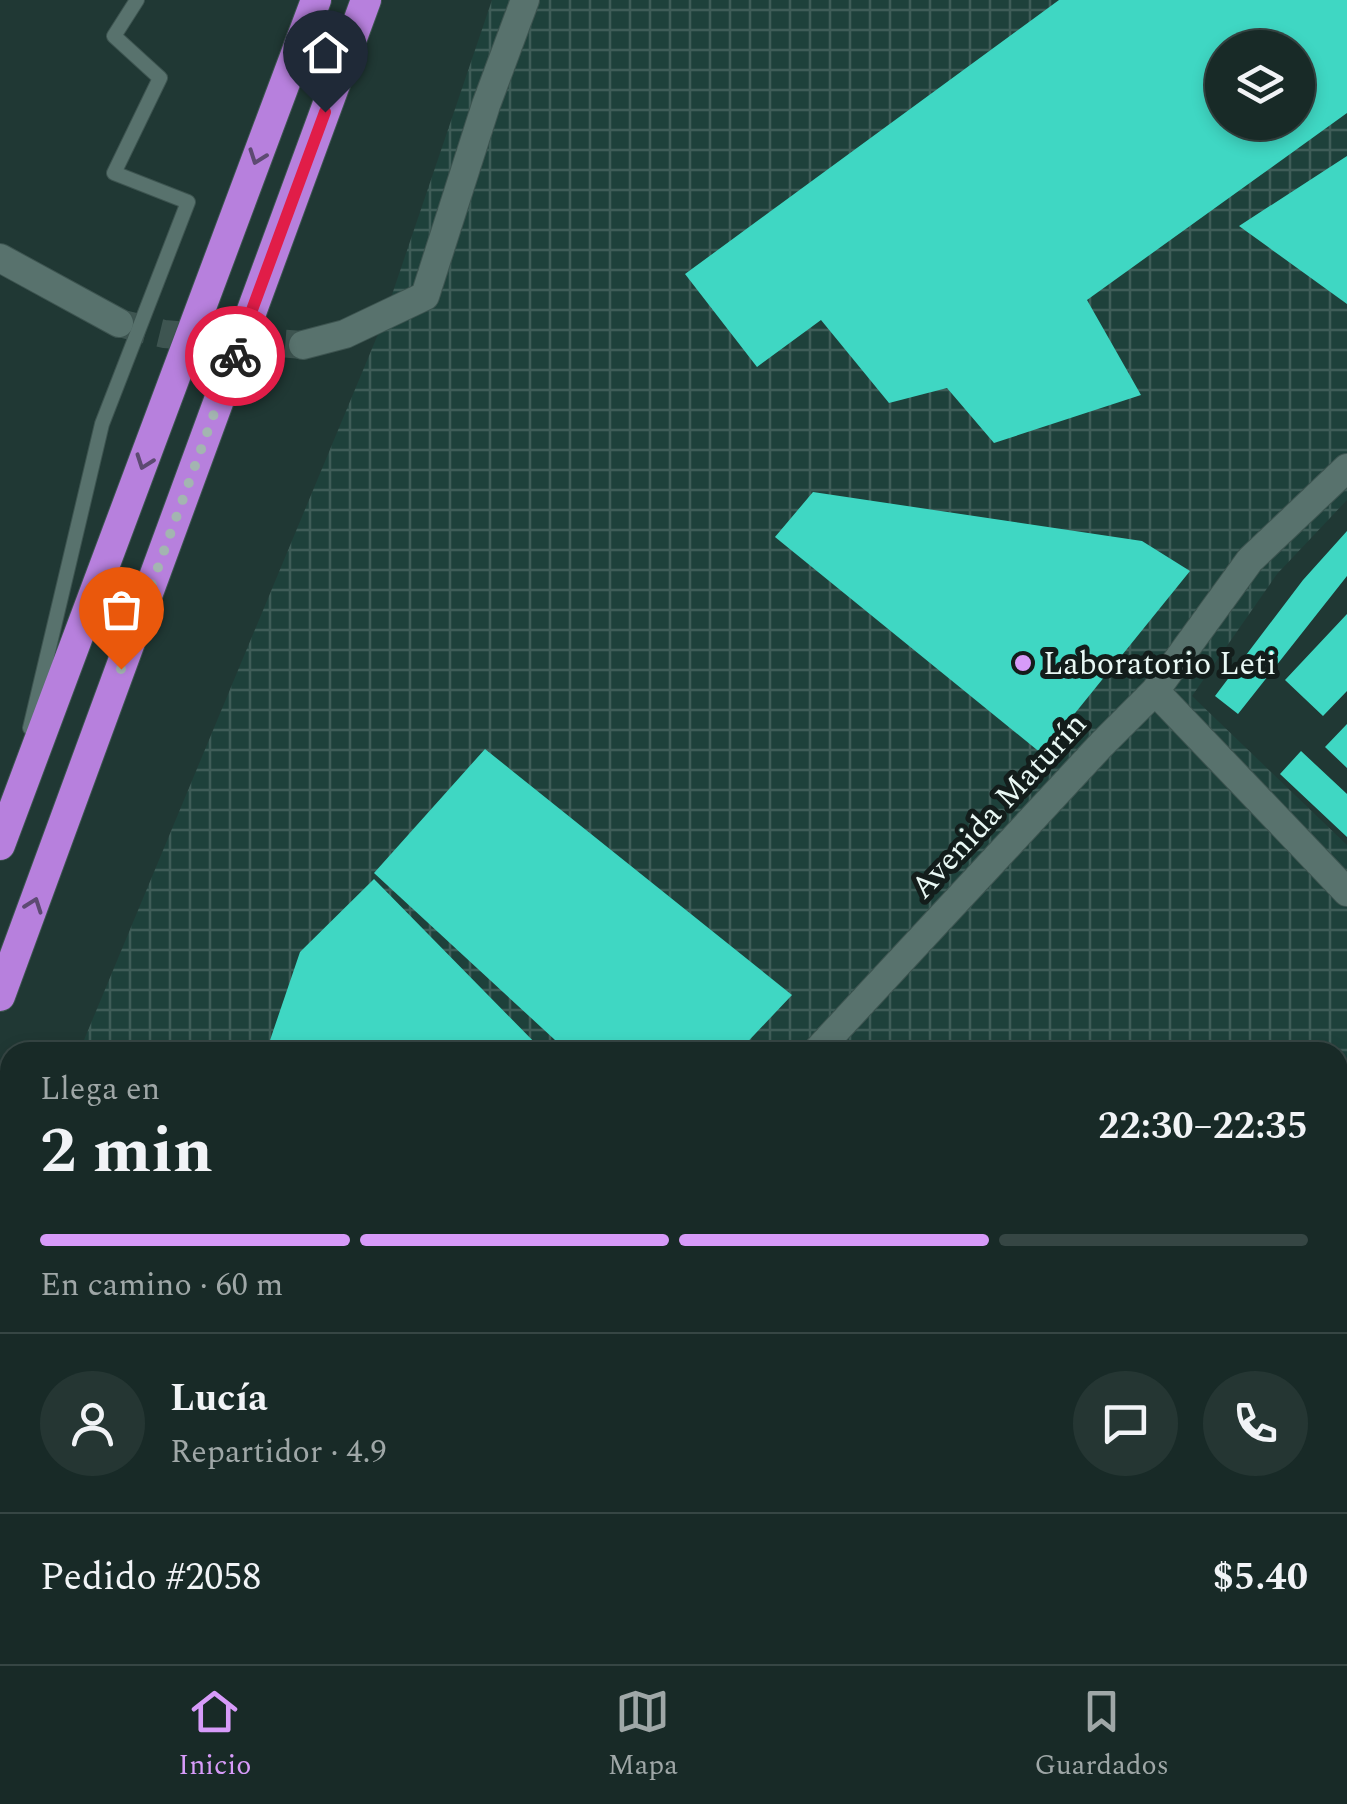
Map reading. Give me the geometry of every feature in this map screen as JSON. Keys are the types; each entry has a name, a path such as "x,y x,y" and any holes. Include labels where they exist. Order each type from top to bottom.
{"highway":[{"path":"3,838 316,0"},
{"path":"0,996 366,0"}],"street":[{"path":"303,345 346,334 425,296 486,105 525,0"},
{"path":"0,258 119,322"},
{"name":"Avenida Maturín","path":"825,1042 1155,691 1250,560 1347,468"},
{"path":"1155,691 1347,892"}],"lane":[{"path":"3,838 102,424 188,202 114,173 160,78 114,36 137,0"}],"shaded area":[{"path":"492,0 1347,0 1347,500 1277,574 1192,696 1347,845 1347,1042 83,1042 381,327"}],"building":[{"path":"1059,0 1347,0 1347,113 1315,136 1315,30 1205,30 1205,140 1309,140 1087,300 1141,395 994,443 947,388 889,403 821,320 757,367 685,274"},
{"path":"1347,156 1347,304 1239,226"},
{"name":"Laboratorio Leti","path":"813,492 1142,541 1190,571 1042,754 775,537"},
{"path":"1347,531 1347,576 1238,714 1215,696 1303,580"},
{"path":"1347,614 1347,691 1323,716 1285,680"},
{"path":"1347,724 1347,768 1325,747"},
{"path":"485,749 792,995 747,1042 557,1042 374,873"},
{"path":"1301,751 1347,794 1347,837 1280,774"},
{"path":"374,879 534,1042 269,1042 300,952"}],"tunnel":[{"path":"119,323 164,334 303,345"}],"way so far":[{"path":"121,669 235,356"}],"place":[{"name":"Laboratorio Leti","path":"1023,663"}],"route":[{"path":"235,356 325,112"}]}
